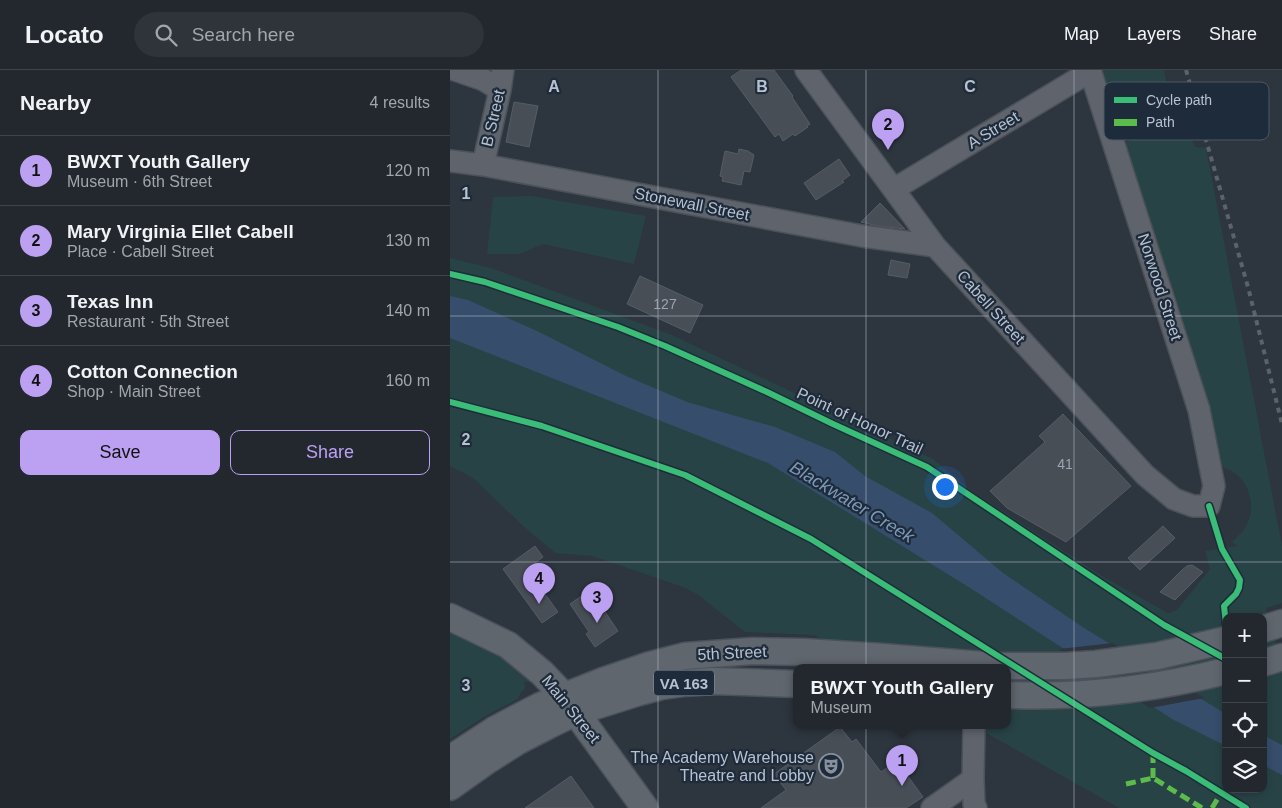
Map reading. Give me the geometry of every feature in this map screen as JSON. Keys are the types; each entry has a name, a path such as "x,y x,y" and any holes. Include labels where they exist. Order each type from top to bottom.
{"main road":[{"name":"Main Street","path":"450,617 508,645 542,673 570,704 645,808"},
{"path":"1267,628 1282,623"},
{"name":"5th Street","path":"1011,667 1096,664 1157,656 1222,641"},
{"name":"5th Street","path":"450,787 602,681 685,656 753,650 883,657 955,664"},
{"path":"1267,661 1282,657"},
{"path":"1011,695 1053,695 1119,691 1156,686 1222,673"},
{"name":"5th Street","path":"450,759 496,729 528,712 684,683 726,681 793,684"}],"street":[{"path":"455,70 484,80 502,80"},
{"name":"Cabell Street","path":"806,70 935,246 1145,475 1174,498 1193,506 1209,506"},
{"name":"A Street","path":"894,189 1091,70"},
{"name":"Norwood Street","path":"1091,70 1104,111"},
{"name":"B Street","path":"483,165 502,80"},
{"name":"Norwood Street","path":"1113,140 1199,410 1214,486 1209,506"},
{"name":"Stonewall Street","path":"450,161 483,165 862,236 935,246"},
{"path":"974,729 973,778 974,804 976,808"},
{"path":"932,808 973,778"}],"green space":[{"path":"1094,70 1164,70 1166,82 1104,82 1104,96"},
{"path":"1131,140 1192,140 1195,147 1206,148 1282,546 1282,603 1266,608 1282,663 1282,808 1119,808 979,729 1011,729 1011,664 866,664 814,635 745,632 697,594 683,587 592,556 555,553 521,524 473,478 450,466 450,258 491,268 672,335 933,459 972,491 1102,576 1168,613 1177,610 1210,569 1205,551 1237,546 1232,542 1247,524 1251,507 1248,490 1238,476 1224,468 1218,459 1120,145"},
{"path":"532,196 646,216 634,264 543,244 519,254 487,254 493,197"},
{"path":"450,630 494,651 528,675 530,681 524,682 525,689 521,692 518,699 484,717 450,739"}],"water":[{"name":"Blackwater Creek","path":"450,296 468,300 539,332 626,376 687,402 775,427 835,452 865,476 932,513 1003,573 1084,628 1222,712 1222,744 1172,719 975,591 768,463 450,338"},
{"path":"1267,737 1282,745 1282,775 1267,767"}],"pier":[{"path":"1113,643 1204,698 1150,708 1059,649"}],"building":[{"path":"741,70 774,70 810,124 808,127 795,136 793,134 783,141 779,134 775,137 731,77"},
{"path":"514,102 538,106 529,147 506,142"},
{"path":"739,149 754,155 750,172 744,171 741,185 722,181 723,177 720,176 725,151 738,154"},
{"path":"839,159 850,175 842,181 844,182 816,200 804,183"},
{"path":"880,203 905,229 861,222"},
{"path":"891,260 910,264 907,278 888,275"},
{"path":"640,276 703,305 690,333 627,304"},
{"path":"1063,414 1131,486 1066,542 1007,508 990,491 1045,442 1039,436"},
{"path":"1163,526 1175,538 1140,570 1128,558"},
{"path":"535,546 543,557 527,569 558,612 542,623 503,569"},
{"path":"1192,565 1203,572 1175,600 1160,592 1182,570"},
{"path":"590,590 618,631 595,647 586,634 589,632 570,604"},
{"name":"The Academy Warehouse Theatre and Lobby","path":"837,729 842,729 852,742 856,739 881,772 897,761 923,797 906,808 761,808 786,790 774,774"},
{"path":"571,776 594,808 525,808"}],"railway":[{"path":"1186,70 1189,82"},
{"path":"1206,140 1248,287 1282,424"}],"marked path":[{"path":"1153,753 1153,778"},
{"path":"1126,784 1153,778 1202,808"},
{"path":"1212,808 1221,793"}],"cycle path":[{"name":"Point of Honor Trail","path":"450,274 485,282 618,327 665,346 927,467 1164,625 1224,658"},
{"path":"450,402 542,426 685,475 811,539 1011,664"},
{"path":"1209,506 1222,549 1240,580 1236,594 1224,606 1225,613"},
{"path":"1011,664 1153,753 1246,808"}],"place":[{"name":"Mary Virginia Ellet Cabell","path":"888,150"},
{"name":"Cotton Connection","path":"539,604"},
{"name":"Texas Inn","path":"597,623"},
{"name":"The Academy Warehouse Theatre and Lobby","path":"831,766"},
{"name":"BWXT Youth Gallery","path":"902,786"}]}
